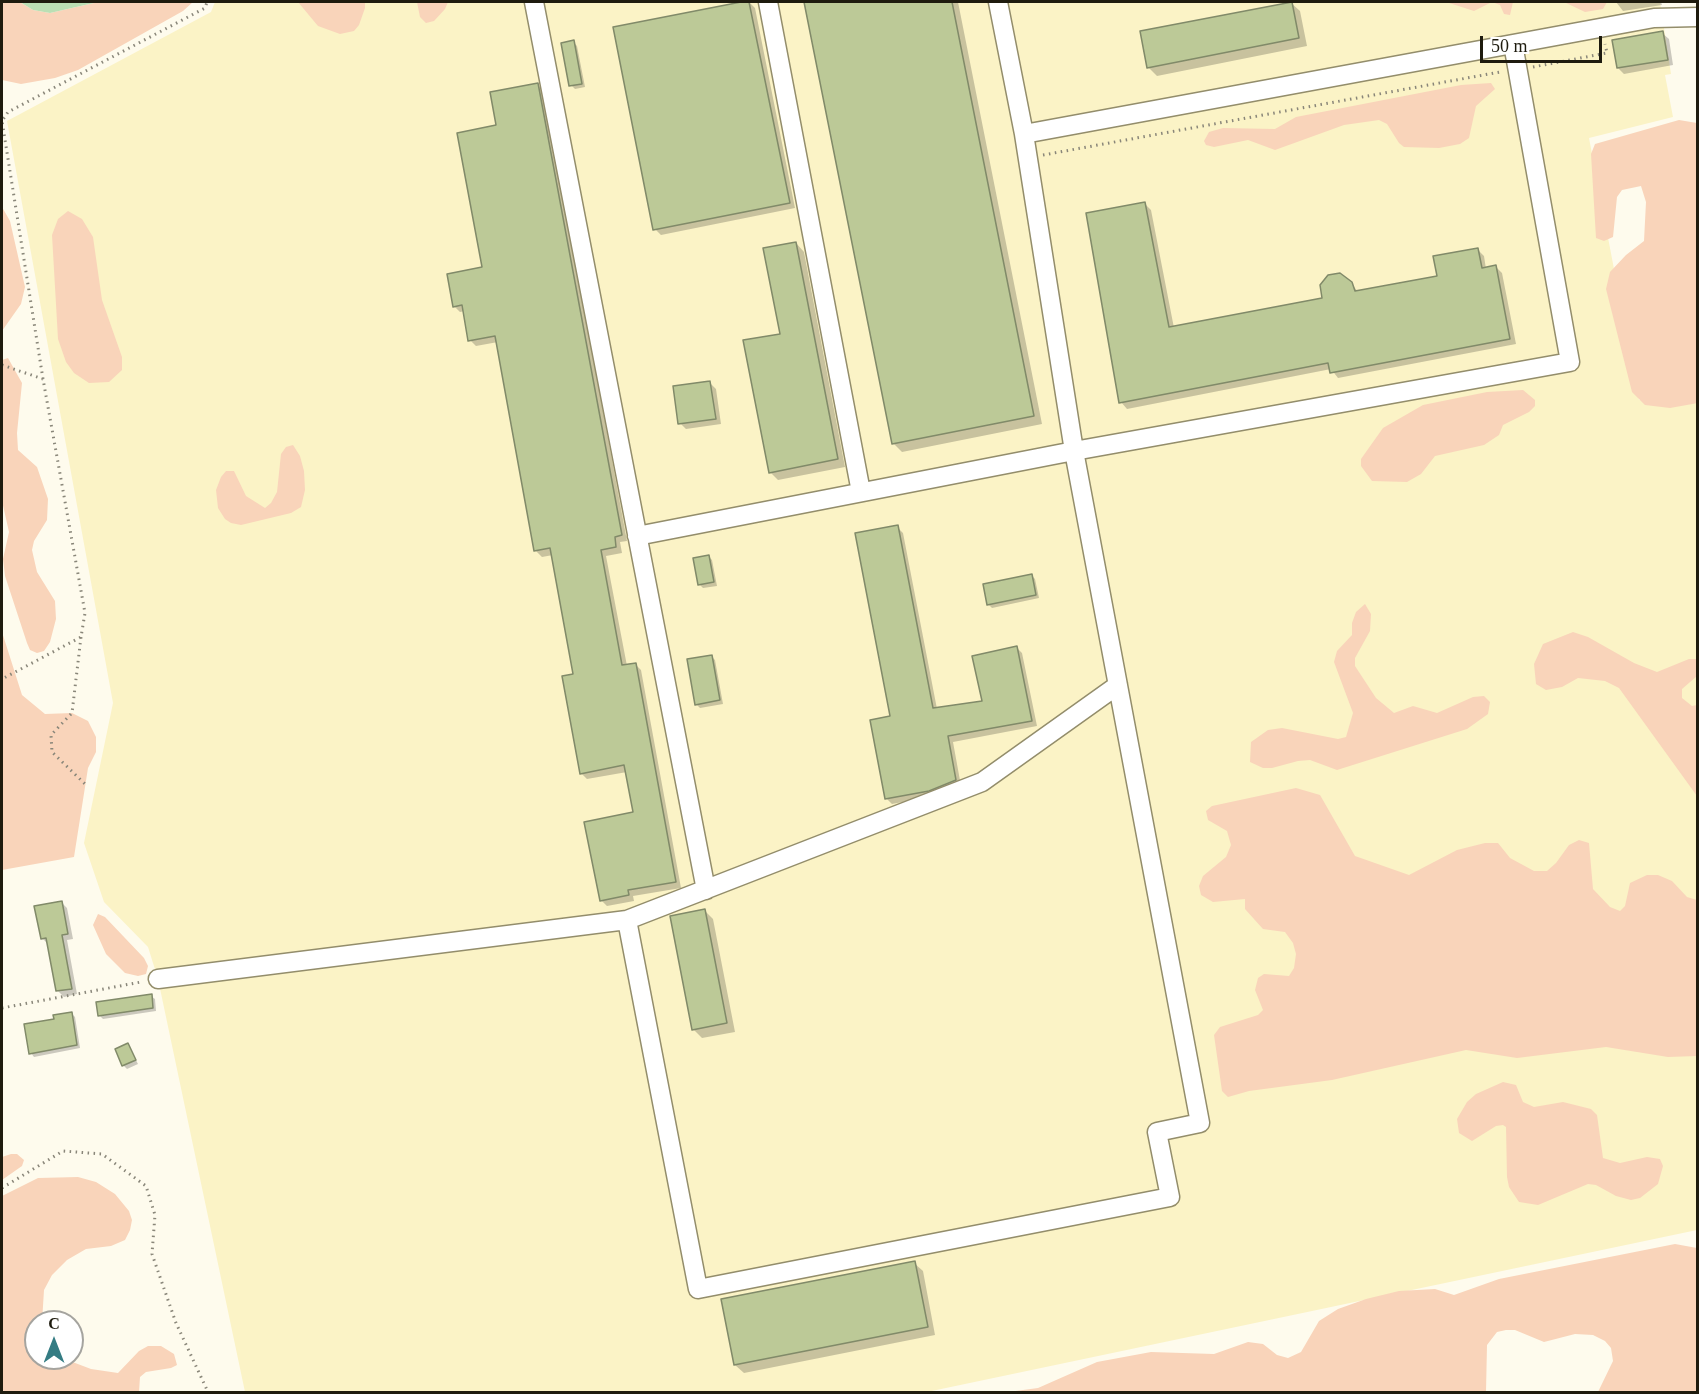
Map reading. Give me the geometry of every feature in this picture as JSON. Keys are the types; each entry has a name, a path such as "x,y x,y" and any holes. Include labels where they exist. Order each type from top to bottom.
{"street":[{"path":"534,2 706,890"},
{"path":"768,2 861,492"},
{"path":"627,920 698,1288 1170,1197 1158,1131 1200,1123 1074,451 1024,134 998,2"},
{"path":"1024,134 1654,18 1698,17"},
{"path":"637,536 1074,451 1570,362 1513,44"},
{"path":"158,979 627,920 981,782 1118,685"}],"path":[{"path":"85,784 52,752 51,735 72,713 85,613 43,379 2,121 8,112 205,8 207,2"},
{"path":"1028,158 1607,53 1602,28"},
{"path":"2,365 43,379"},
{"path":"2,680 81,637"},
{"path":"2,1008 158,979"},
{"path":"2,1188 63,1151 102,1154 146,1186 155,1215 152,1254 176,1323 208,1392"}],"shaded area":[{"path":"2,2 20,2 33,10 50,13 98,2 193,2 183,11 78,70 55,78 21,84 2,80"},
{"path":"20,2 98,2 50,13 33,10"},
{"path":"215,2 1660,2 1671,74 1665,75 1673,117 1589,138 1639,400 1697,398 1697,1230 927,1392 245,1392 158,979 148,947 104,902 84,843 113,703 7,121 211,12"},
{"path":"298,2 365,2 365,8 359,25 354,31 340,34 318,26"},
{"path":"417,2 448,2 434,21 426,23 420,17"},
{"path":"1446,2 1492,2 1474,11"},
{"path":"1492,2 1513,2 1510,15 1504,14 1500,5"},
{"path":"1564,2 1607,2 1603,9 1585,12"},
{"path":"1491,83 1495,89 1476,106 1469,138 1460,144 1439,148 1404,147 1387,124 1379,120 1344,125 1275,150 1248,140 1214,147 1206,145 1204,141 1209,132 1223,128 1275,129 1296,117 1461,85"},
{"path":"1679,120 1697,123 1698,403 1670,408 1645,405 1632,392 1606,289 1610,272 1644,241 1646,202 1641,186 1622,190 1617,197 1613,237 1604,241 1596,238 1591,154 1595,144"},
{"path":"2,207 10,221 25,287 21,304 2,331"},
{"path":"68,211 82,219 93,237 102,300 122,357 122,370 109,382 89,383 74,373 66,362 58,339 52,235 58,219"},
{"path":"8,358 22,383 17,433 18,450 37,467 48,499 47,520 34,541 32,550 37,572 55,601 56,619 50,642 44,651 37,653 30,650 27,643 5,576 3,559 9,532 2,501 2,360"},
{"path":"1523,390 1535,400 1535,406 1529,412 1503,425 1499,435 1484,445 1435,456 1421,474 1407,482 1372,481 1361,466 1361,459 1383,428 1423,405 1487,392"},
{"path":"293,445 300,456 304,471 305,490 301,507 291,513 241,525 225,519 218,508 216,490 226,471 234,471 246,496 265,508 277,492 281,454 286,447"},
{"path":"1365,604 1371,614 1370,631 1355,658 1355,666 1376,698 1394,713 1413,706 1437,713 1473,697 1484,696 1490,702 1488,714 1467,729 1337,770 1310,760 1272,768 1263,768 1250,762 1251,742 1268,730 1282,728 1338,739 1346,737 1353,713 1334,662 1337,651 1352,635 1352,623 1356,612"},
{"path":"2,632 22,695 45,714 72,713 88,721 96,737 96,752 88,768 74,857 2,870"},
{"path":"1573,632 1588,637 1634,663 1657,672 1689,659 1697,659 1697,676 1682,689 1682,698 1692,706 1697,705 1697,796 1619,688 1605,681 1578,678 1562,687 1546,690 1536,684 1534,664 1543,644"},
{"path":"1296,788 1320,795 1355,856 1409,875 1457,850 1485,843 1498,843 1510,858 1534,871 1547,871 1569,845 1579,840 1589,843 1593,889 1610,907 1620,911 1625,906 1630,883 1647,875 1658,875 1672,881 1687,897 1697,900 1697,1056 1668,1057 1606,1047 1517,1058 1466,1050 1332,1080 1249,1091 1228,1097 1222,1091 1214,1035 1220,1027 1258,1015 1263,1010 1255,990 1258,978 1264,974 1289,976 1294,968 1296,954 1293,943 1285,932 1263,929 1245,909 1245,899 1213,902 1201,895 1199,886 1203,876 1226,857 1231,845 1227,831 1208,820 1206,811 1212,806"},
{"path":"98,914 105,917 144,958 148,966 146,974 138,976 125,973 106,954 93,925"},
{"path":"1503,1082 1516,1085 1523,1102 1534,1107 1563,1102 1591,1109 1597,1115 1603,1158 1620,1163 1647,1157 1660,1159 1663,1166 1658,1184 1640,1198 1631,1200 1616,1196 1596,1185 1588,1184 1538,1205 1519,1202 1509,1187 1507,1177 1506,1127 1496,1126 1472,1141 1459,1133 1457,1119 1467,1102 1476,1094"},
{"path":"17,1154 24,1160 22,1166 2,1180 2,1157"},
{"path":"78,1177 96,1182 115,1194 129,1211 132,1220 125,1240 111,1246 86,1249 67,1260 52,1275 44,1290 43,1310 24,1310 24,1370 84,1370 84,1366 118,1373 139,1351 148,1346 161,1346 174,1354 177,1365 146,1372 140,1377 139,1392 2,1392 2,1196 38,1178"},
{"path":"1675,1244 1697,1248 1697,1392 1598,1392 1613,1361 1611,1348 1605,1341 1593,1335 1575,1334 1544,1342 1515,1330 1506,1330 1497,1332 1487,1345 1486,1392 1008,1392 1038,1388 1097,1362 1151,1352 1214,1354 1248,1342 1263,1344 1277,1355 1288,1358 1301,1352 1319,1321 1338,1309 1366,1299 1399,1291 1435,1289 1454,1295 1499,1279"}],"building":[{"path":"749,2 790,203 653,230 613,27"},
{"path":"804,2 952,2 1034,416 892,444"},
{"path":"1292,2 1299,38 1147,68 1140,31"},
{"path":"1663,31 1668,60 1617,68 1612,40"},
{"path":"574,40 582,84 569,86 561,43"},
{"path":"538,83 622,535 615,537 616,547 601,550 622,665 636,663 676,882 628,890 629,895 600,901 584,822 633,812 624,765 580,774 562,676 573,674 550,548 534,551 495,336 468,341 462,305 453,307 447,274 482,267 457,133 496,125 490,92"},
{"path":"1145,202 1169,327 1322,298 1320,285 1328,275 1340,273 1352,282 1355,291 1437,276 1433,256 1478,248 1482,268 1496,265 1510,339 1330,373 1328,363 1119,403 1086,213"},
{"path":"796,242 838,459 769,473 743,340 780,334 763,248"},
{"path":"710,381 716,419 678,424 673,386"},
{"path":"898,525 933,708 982,701 972,656 1017,646 1032,721 948,736 956,780 929,791 885,799 870,720 890,716 855,533"},
{"path":"709,555 714,582 698,585 693,558"},
{"path":"1032,574 1036,595 987,605 983,584"},
{"path":"712,655 720,700 695,705 687,659"},
{"path":"62,901 68,934 62,935 72,989 56,991 46,938 41,939 34,906"},
{"path":"705,909 727,1023 692,1030 670,916"},
{"path":"152,994 153,1008 98,1016 96,1002"},
{"path":"72,1012 77,1045 29,1054 24,1024 54,1019 53,1015"},
{"path":"128,1043 136,1060 122,1066 115,1049"},
{"path":"915,1261 928,1327 734,1365 721,1299"}]}
